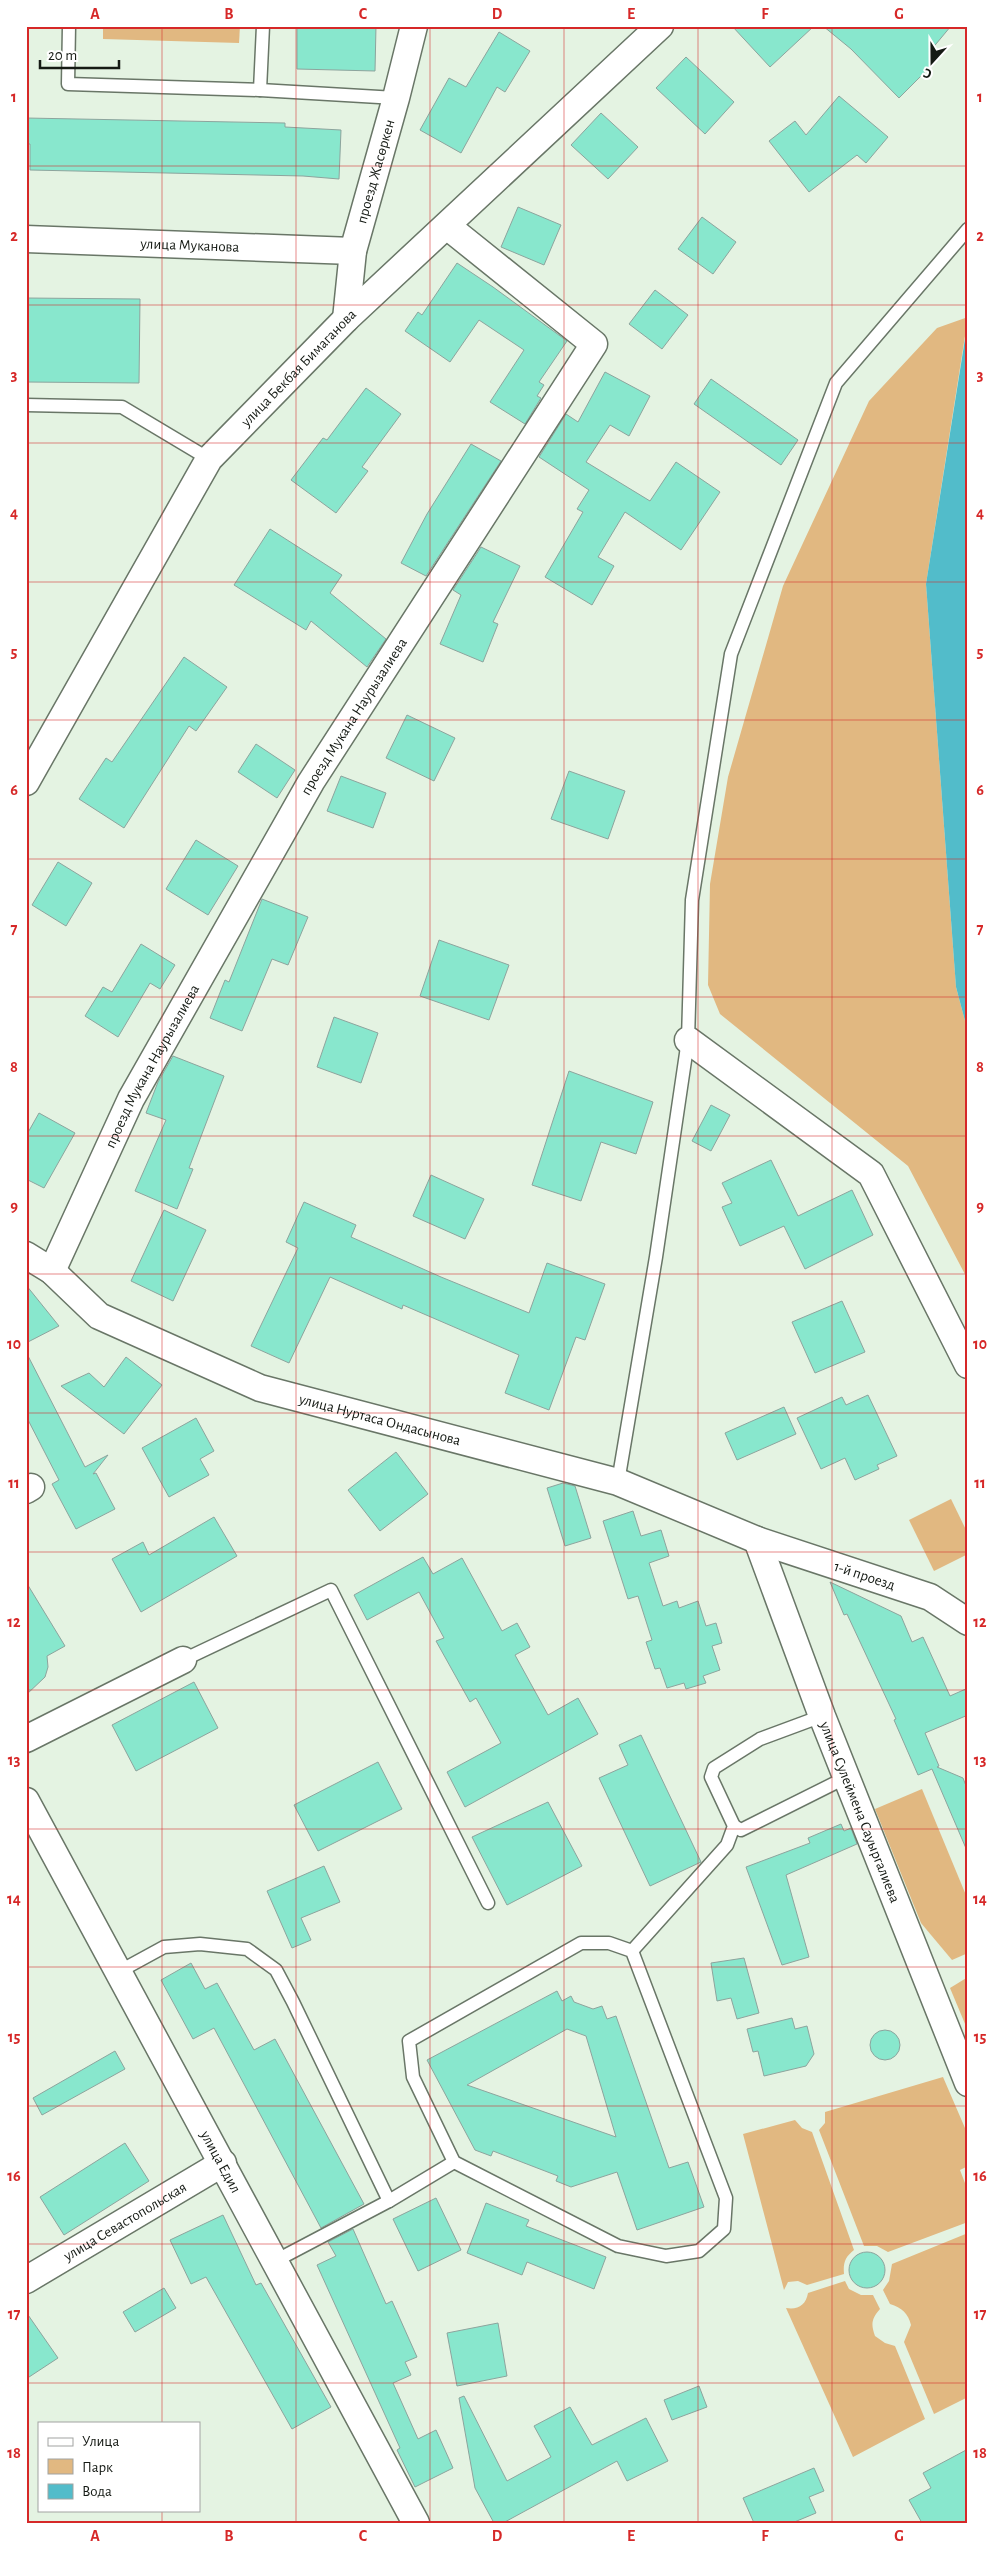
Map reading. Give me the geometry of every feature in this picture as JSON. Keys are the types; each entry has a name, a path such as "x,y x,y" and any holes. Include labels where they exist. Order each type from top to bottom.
{"street":[{"name":"проезд Жасөркен","path":"346,319 353,252 414,26"},
{"name":"улица Бекбая Бимаганова","path":"26,782 209,459 346,319 660,26"},
{"name":"проезд Мукана Наурызалиева","path":"52,1271 131,1099 311,782 594,344 447,226"},
{"name":"улица Муканова","path":"26,238 353,252"},
{"path":"688,1040 871,1174 968,1365"},
{"name":"улица Нуртаса Ондасынова","path":"26,1255 52,1271 99,1316 260,1388 618,1482 757,1540"},
{"name":"1-й проезд","path":"757,1540 930,1597 968,1622"},
{"name":"улица Сулеймена Сауыргалиева","path":"757,1540 822,1716 968,2083"},
{"path":"26,1739 183,1660"},
{"name":"улица Едил","path":"26,1801 120,1971 416,2523"},
{"name":"улица Севастопольская","path":"26,2280 222,2163"}],"lane":[{"path":"70,26 68,84 260,90 396,98"},
{"path":"260,90 263,26"},
{"path":"618,1482 656,1256 688,1040 692,900 731,654 836,383 968,229"},
{"path":"26,405 122,408 209,459"},
{"path":"183,1660 331,1590 488,1903"},
{"path":"822,1716 760,1739 714,1768 711,1778 734,1826 741,1830 846,1777"},
{"path":"632,1951 727,1845 734,1826"},
{"path":"609,1943 632,1951 726,2198 724,2229 699,2251 666,2256 618,2246 454,2162 412,2077 410,2041 581,1944 609,1943"},
{"path":"120,1971 164,1947 200,1944 247,1949 276,1970 388,2201"},
{"path":"276,2262 388,2201 454,2162"}],"green space":[{"path":"103,26 240,26 239,43 103,39"},
{"path":"968,317 926,584 956,987 968,1032 968,1280 908,1166 720,1014 708,985 710,884 728,777 783,586 869,401 937,328"},
{"path":"951,1499 968,1534 968,1554 934,1571 909,1520"},
{"path":"922,1789 968,1900 968,1953 952,1960 921,1923 875,1809"},
{"path":"968,1977 968,2031 950,1988"},
{"path":"943,2077 968,2135 968,2166 960,2170 968,2191 968,2222 888,2252 877,2246 864,2246 819,2130 825,2123 825,2112"},
{"path":"795,2120 802,2128 812,2132 854,2250 845,2260 844,2274 807,2285 798,2281 788,2282 784,2290 743,2134"},
{"path":"968,2233 968,2397 934,2414 904,2342 911,2325 910,2321 904,2312 890,2304 883,2290 889,2281 892,2264"},
{"path":"845,2281 849,2289 861,2295 873,2295 880,2309 873,2322 875,2336 885,2343 895,2346 925,2419 853,2457 786,2308 801,2306 808,2293"}],"water":[{"path":"968,320 968,1032 956,987 926,584"}],"building":[{"path":"297,26 376,26 375,71 297,69"},
{"path":"732,26 814,26 770,67"},
{"path":"823,26 951,26 931,50 939,58 899,98 851,49"},
{"path":"499,32 530,51 505,92 497,87 461,153 420,130 449,78 466,87"},
{"path":"686,57 734,102 705,134 656,88"},
{"path":"839,96 888,137 866,163 857,155 809,192 769,141 795,121 806,135"},
{"path":"601,113 638,147 608,179 571,145"},
{"path":"26,118 285,123 285,127 341,130 339,179 303,176 30,170 30,144 26,144"},
{"path":"518,207 561,225 544,265 501,247"},
{"path":"702,217 736,242 713,274 678,249"},
{"path":"457,263 567,341 539,382 544,385 537,396 541,398 525,424 490,402 524,350 479,320 450,362 405,331 418,312 422,315"},
{"path":"655,290 688,315 662,349 629,324"},
{"path":"26,298 140,299 139,383 26,382"},
{"path":"605,372 650,396 629,436 610,425 586,462 650,501 676,462 720,492 681,550 625,512 598,557 614,566 592,605 545,577 583,512 577,509 589,490 539,457 566,414 578,422"},
{"path":"711,379 798,440 781,465 694,404"},
{"path":"366,388 401,414 362,467 368,471 336,513 291,480 323,438 327,440"},
{"path":"471,444 501,461 426,576 401,563 427,514"},
{"path":"270,529 342,575 330,593 386,639 367,667 311,621 306,630 234,585"},
{"path":"481,547 520,566 493,622 498,624 483,662 440,644 461,595 453,590"},
{"path":"184,657 227,687 196,731 189,726 124,828 79,799 106,758 112,762"},
{"path":"407,715 455,738 434,781 386,758"},
{"path":"256,744 295,770 277,798 238,772"},
{"path":"569,771 625,791 608,839 551,819"},
{"path":"341,776 386,793 373,828 327,811"},
{"path":"196,840 238,866 208,915 166,889"},
{"path":"58,862 92,883 66,926 32,905"},
{"path":"262,899 308,917 288,965 272,959 242,1031 210,1018 225,980 229,982"},
{"path":"439,940 509,965 489,1020 420,996"},
{"path":"141,944 175,965 160,989 150,983 118,1037 85,1016 103,987 112,992"},
{"path":"334,1017 378,1033 361,1083 317,1067"},
{"path":"173,1056 224,1076 189,1168 193,1169 177,1209 135,1191 166,1120 146,1113 158,1082"},
{"path":"569,1071 653,1102 636,1154 601,1142 581,1201 532,1185"},
{"path":"711,1105 730,1115 711,1151 692,1141"},
{"path":"39,1113 75,1133 44,1188 26,1179 26,1136"},
{"path":"771,1160 798,1216 852,1190 873,1235 805,1269 784,1226 740,1246 722,1207 732,1203 722,1183"},
{"path":"431,1175 484,1199 465,1239 413,1216"},
{"path":"304,1202 356,1225 351,1237 529,1313 547,1263 605,1284 585,1340 576,1337 549,1410 505,1393 519,1355 403,1305 402,1309 330,1277 289,1363 251,1346 298,1248 286,1242"},
{"path":"164,1210 206,1230 173,1301 131,1281"},
{"path":"26,1285 59,1326 26,1343"},
{"path":"842,1301 865,1352 815,1373 792,1322"},
{"path":"26,1352 85,1467 108,1455 93,1474 96,1473 115,1509 76,1529 52,1484 59,1480 26,1416"},
{"path":"126,1357 162,1385 124,1434 61,1386 89,1373 104,1387"},
{"path":"868,1395 897,1456 877,1465 879,1469 855,1480 845,1458 821,1469 797,1418 842,1397 846,1405"},
{"path":"784,1407 796,1434 737,1460 725,1433"},
{"path":"196,1418 214,1451 200,1459 209,1475 169,1497 142,1448"},
{"path":"396,1452 428,1494 380,1531 348,1490"},
{"path":"563,1483 575,1486 591,1538 565,1546 547,1488"},
{"path":"633,1511 641,1536 661,1530 669,1556 649,1563 663,1606 677,1601 679,1608 698,1601 706,1626 716,1623 722,1643 712,1646 720,1670 703,1676 706,1683 686,1689 684,1683 667,1688 660,1668 655,1669 646,1642 652,1640 638,1596 628,1599 603,1521"},
{"path":"214,1517 237,1556 141,1612 112,1559 143,1542 149,1555"},
{"path":"423,1557 433,1574 462,1558 502,1631 517,1623 530,1647 515,1655 548,1715 578,1698 598,1734 465,1807 447,1772 501,1743 476,1698 470,1702 436,1641 444,1638 419,1592 367,1620 354,1595"},
{"path":"26,1582 65,1646 47,1656 48,1667 45,1677 26,1695"},
{"path":"830,1582 901,1616 912,1642 923,1637 950,1696 968,1688 968,1715 925,1733 939,1766 937,1767 963,1778 968,1791 968,1853 932,1769 918,1775 894,1720 896,1719 847,1614 844,1615"},
{"path":"194,1682 218,1728 136,1771 112,1725"},
{"path":"641,1735 701,1862 650,1886 599,1778 628,1765 619,1745"},
{"path":"378,1762 402,1809 318,1851 294,1805"},
{"path":"548,1802 582,1866 507,1905 472,1837"},
{"path":"841,1824 844,1831 851,1828 857,1844 786,1875 809,1957 782,1965 746,1867 810,1843 808,1838"},
{"path":"324,1866 340,1902 301,1918 311,1940 292,1948 267,1891"},
{"path":"744,1958 759,2013 737,2019 731,1998 717,2001 711,1963"},
{"path":"191,1963 205,1989 217,1983 254,2050 275,2039 364,2204 321,2228 214,2028 193,2039 161,1980"},
{"path":"557,1991 562,2001 571,1996 574,2002 593,2009 602,2006 607,2019 616,2016 669,2168 688,2162 704,2207 637,2230 617,2172 571,2187 556,2181 558,2176 493,2151 491,2156 475,2150 427,2060","holes":["567,2029 586,2036 616,2137 467,2085"]},
{"path":"792,2018 795,2029 807,2026 814,2054 806,2066 764,2076 758,2051 753,2052 747,2029"},
{"path":"885,2030 896,2034 900,2045 896,2056 885,2060 874,2056 870,2045 874,2034"},
{"path":"115,2051 125,2069 42,2115 33,2098"},
{"path":"125,2143 149,2181 64,2235 40,2197"},
{"path":"436,2198 461,2250 418,2271 393,2219"},
{"path":"486,2203 529,2220 526,2226 606,2257 594,2289 527,2262 522,2275 467,2253"},
{"path":"223,2215 256,2285 261,2283 331,2407 292,2429 206,2277 191,2284 170,2240"},
{"path":"353,2229 386,2304 392,2301 417,2357 405,2362 411,2375 393,2383 418,2439 436,2430 453,2468 415,2487 397,2450 400,2448 317,2265 336,2256 328,2242"},
{"path":"867,2252 874,2253 880,2257 884,2263 884,2277 880,2283 874,2287 867,2288 860,2287 854,2283 850,2277 849,2270 850,2263 854,2257 860,2253"},
{"path":"164,2288 176,2308 135,2332 123,2312"},
{"path":"26,2312 58,2358 26,2379"},
{"path":"498,2323 507,2376 457,2386 447,2333"},
{"path":"699,2386 707,2407 672,2420 664,2400"},
{"path":"464,2396 507,2481 551,2457 534,2426 570,2407 592,2445 646,2418 668,2461 627,2481 617,2461 503,2523 494,2523 475,2488 459,2398"},
{"path":"968,2449 968,2523 922,2523 909,2500 931,2488 923,2473"},
{"path":"814,2468 824,2491 809,2497 816,2513 792,2523 754,2523 743,2498"}]}
